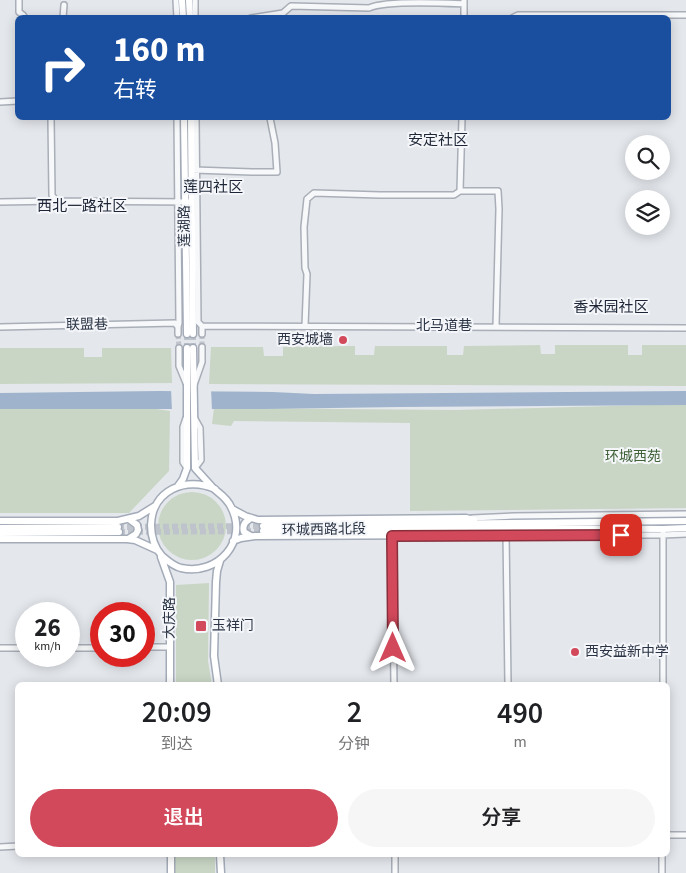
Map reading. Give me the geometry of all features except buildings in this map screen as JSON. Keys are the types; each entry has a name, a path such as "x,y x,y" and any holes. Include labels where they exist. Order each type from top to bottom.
{"main road":[{"path":"182,0 183,15"},
{"path":"189,0 190,15"},
{"name":"莲湖路","path":"184,120 181,202 190,334 194,170 191,120"},
{"path":"178,486 187,468 190,418 190,348"},
{"path":"190,418 195,464 215,489 228,501 236,519 236,531 233,542 220,561 216,576 214,656 218,682"},
{"path":"187,461 195,464"},
{"path":"158,552 152,540 151,518 156,506 165,494 178,486 193,483 215,489"},
{"path":"0,522 118,521 139,516 156,506"},
{"path":"232,509 258,520 466,518 488,526"},
{"path":"127,539 136,534 138,530 138,525 129,518"},
{"path":"251,518 244,524 243,528 244,532 251,536"},
{"name":"环城西路北段","path":"263,528 488,526 686,521"},
{"path":"233,542 251,536 459,536 488,526"},
{"name":"环城西路北段","path":"488,526 506,532 663,532 686,528"},
{"path":"0,528 118,529 0,533"},
{"path":"0,539 127,539 136,540 158,552 176,566 192,569 202,568 220,561"},
{"name":"大庆路","path":"158,552 170,582 170,682"},
{"path":"171,857 171,873"},
{"path":"220,857 221,873"}],"street":[{"path":"19,0 19,12 23,15"},
{"path":"176,0 176,15"},
{"path":"195,0 195,15"},
{"path":"267,15 283,13 290,3 369,8 374,5 399,2 464,2 464,15"},
{"path":"63,15 64,6"},
{"path":"518,15 686,15"},
{"path":"0,102 15,101"},
{"path":"51,120 52,195 56,201"},
{"path":"177,120 181,202 178,334"},
{"path":"196,120 194,170 198,322 202,326 202,334"},
{"path":"194,170 277,172 270,120"},
{"path":"460,191 462,120"},
{"path":"305,326 307,274 304,227 307,199 314,193 454,195 460,191 498,191 496,326"},
{"path":"0,202 192,202"},
{"name":"联盟巷","path":"0,327 177,325"},
{"name":"北马道巷","path":"202,326 686,328"},
{"path":"190,385 202,362 202,347"},
{"path":"179,348 179,366 190,385"},
{"path":"187,468 183,462 183,427 190,418"},
{"path":"466,518 686,514"},
{"path":"459,536 506,532 508,682"},
{"path":"663,682 663,532 686,534"},
{"path":"392,536 394,682"},
{"path":"155,648 170,647"},
{"path":"0,648 15,648"},
{"path":"670,835 686,835"},
{"path":"0,847 15,846"},
{"path":"395,857 395,873"},
{"path":"662,857 662,873"}],"green space":[{"path":"540,345 541,354 555,354 555,345 628,345 628,355 642,355 642,345 686,345 686,386 209,384 211,347 263,347 264,356 283,356 283,347 355,346 355,355 374,355 375,346 447,346 447,355 463,355 464,346"},
{"path":"0,348 84,348 84,357 102,357 102,348 171,348 172,383 0,384"},
{"name":"环城西苑","path":"686,404 686,508 410,511 410,423 234,421 231,426 212,424 214,408 456,410"},
{"path":"0,409 156,409 170,411 169,471 129,513 0,513"},
{"path":"185,492 199,492 211,497 221,507 226,519 226,533 221,545 211,555 199,560 185,560 173,555 163,545 158,533 158,519 163,507 173,497"},
{"path":"209,583 208,661 212,682 176,682 176,585"},
{"path":"174,857 215,857 215,873 174,873"}],"water":[{"path":"158,391 314,394 686,391 686,405 264,409 0,409 0,393"}],"pier":[{"path":"171,389 211,389 212,411 172,411"}],"tunnel":[{"path":"178,334 179,348"},
{"path":"187,334 187,348"},
{"path":"193,334 193,348"},
{"path":"202,334 202,347"},
{"path":"118,527 263,526"},
{"path":"119,532 263,531"}],"place":[{"name":"西安城墙","path":"343,340"},
{"name":"玉祥门","path":"201,626"},
{"name":"西安益新中学","path":"575,652"}],"district":[{"name":"安定社区","path":"438,140"},
{"name":"莲四社区","path":"213,187"},
{"name":"西北一路社区","path":"82,206"},
{"name":"香米园社区","path":"611,307"}],"route":[{"path":"393,648 392,536 621,535"}]}
